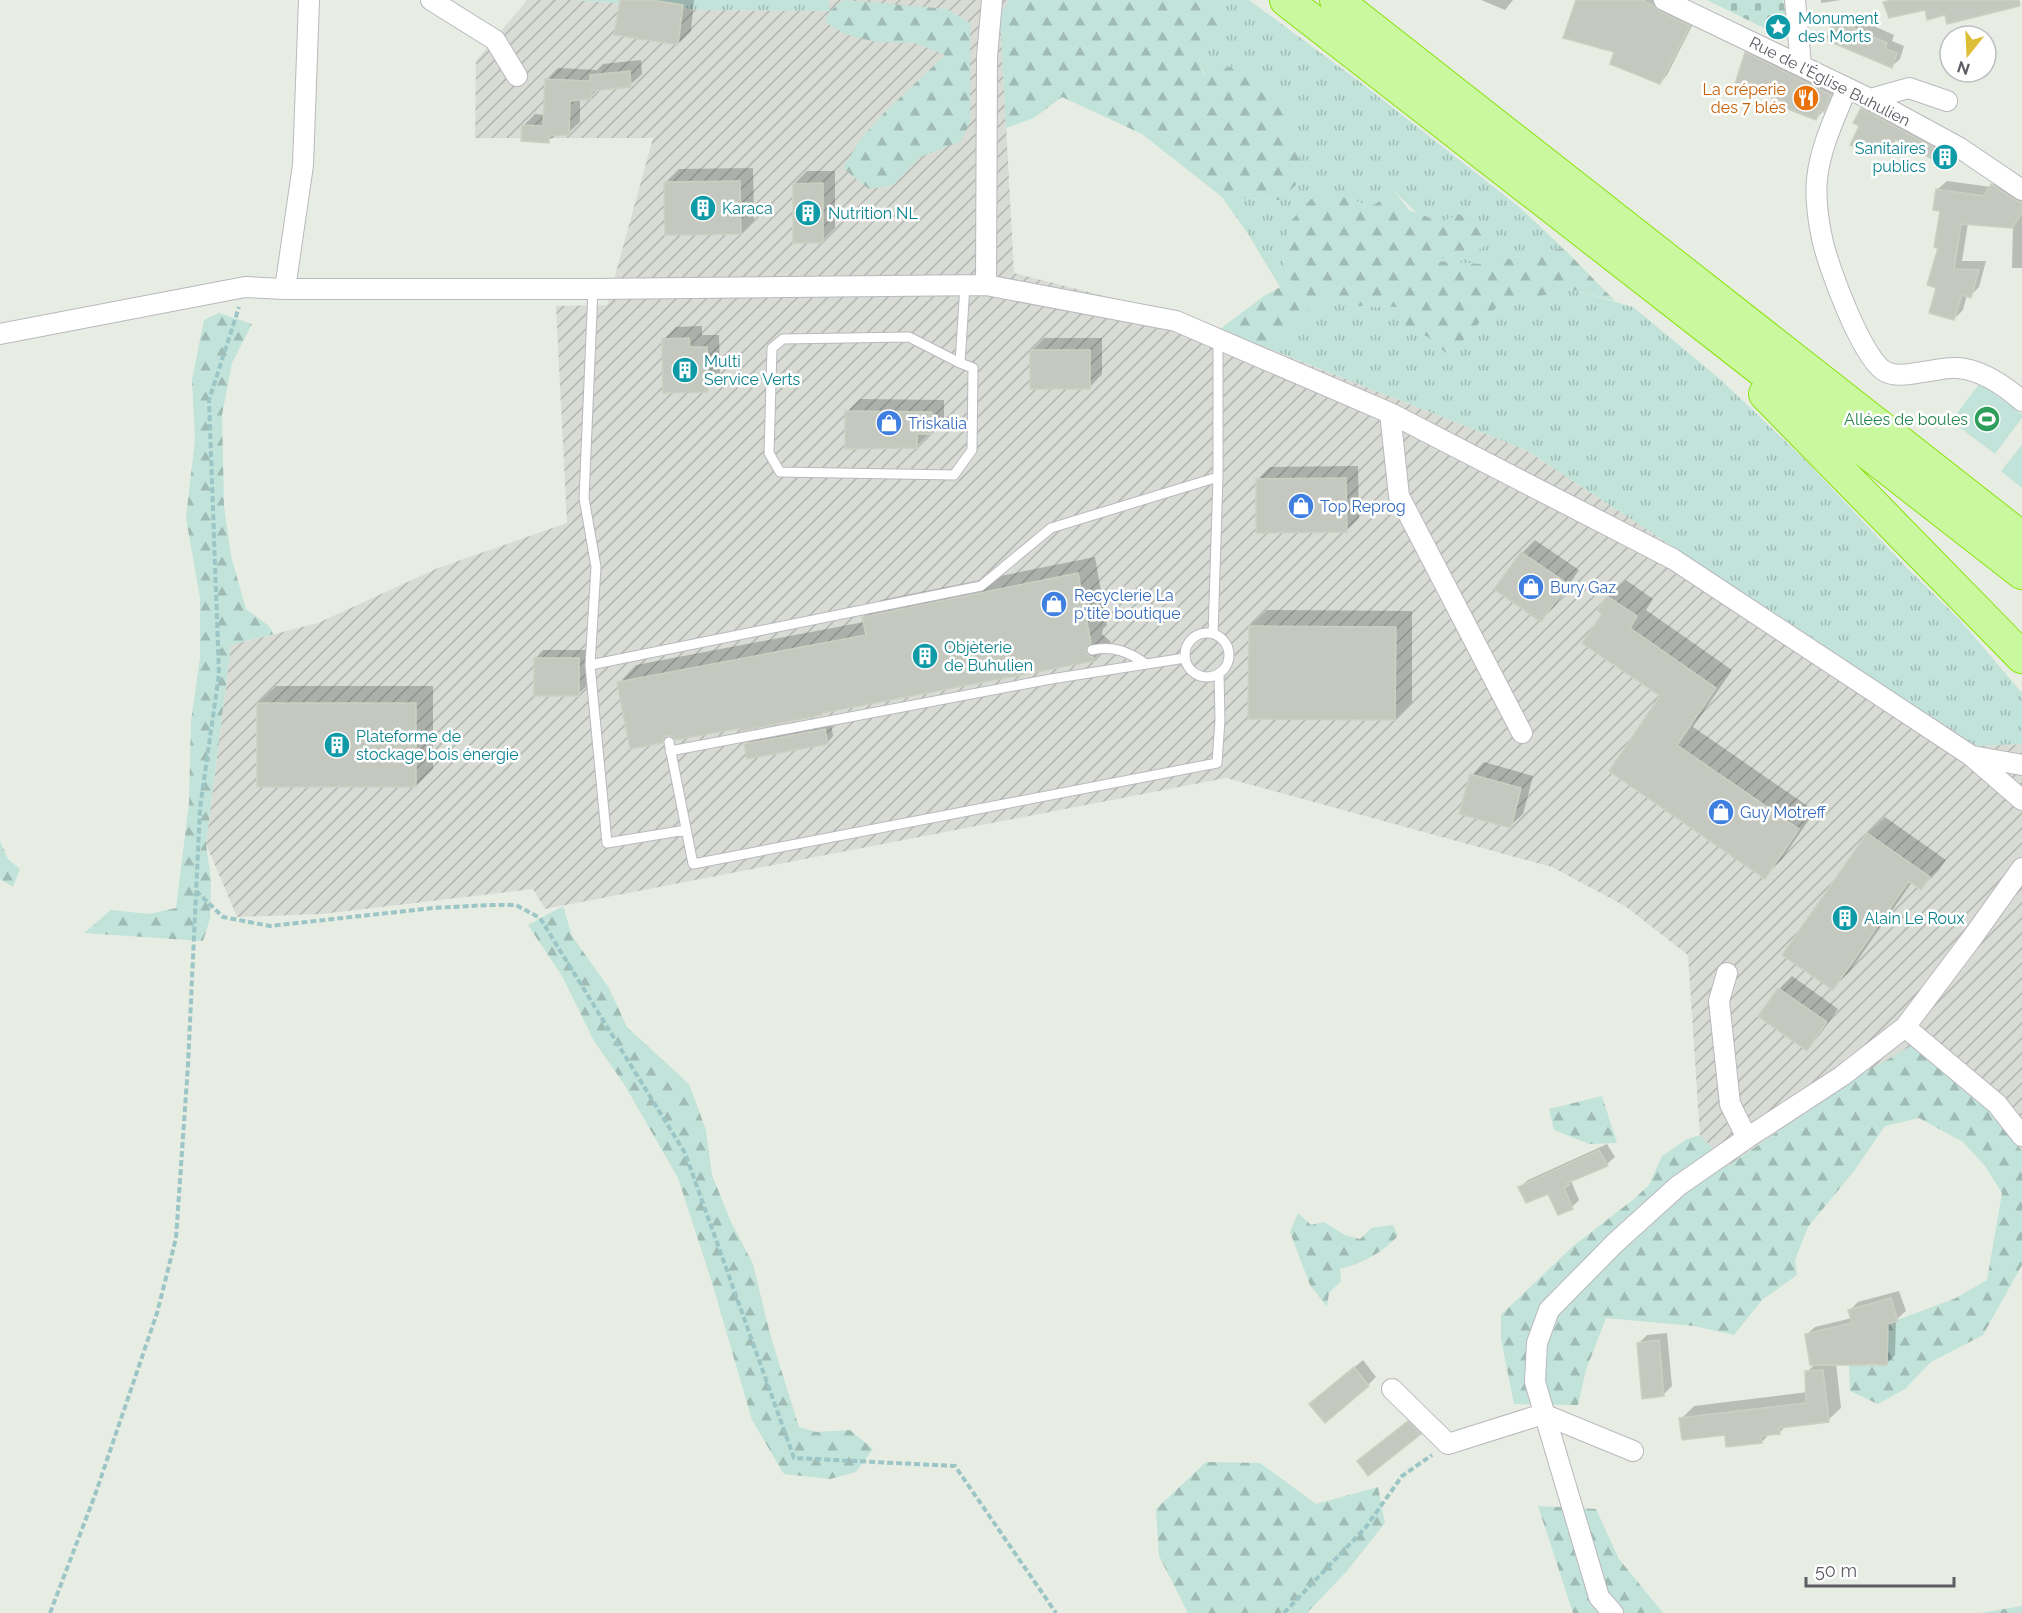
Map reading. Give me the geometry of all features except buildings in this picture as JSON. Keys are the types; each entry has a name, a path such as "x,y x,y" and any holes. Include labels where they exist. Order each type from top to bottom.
{"highway":[{"path":"1286,0 2022,573"},
{"path":"1336,0 2022,538"},
{"path":"1681,308 2022,657"}],"street":[{"path":"285,289 303,165 309,0"},
{"path":"431,0 495,40 517,76"},
{"path":"986,285 987,57 992,0"},
{"name":"Rue de l'Église Buhulien","path":"1664,0 1870,99 1960,148 2022,190"},
{"path":"1795,0 1801,65"},
{"path":"1847,88 1821,157 1817,179 1816,209 1822,241 1851,319 1868,354 1884,372 1896,375 1957,368 1974,372 1993,380 2022,401"},
{"path":"1870,99 1908,88 1947,101"},
{"path":"0,334 245,287 593,289 986,285 1176,321 1390,412 1673,559 1970,755 2022,800"},
{"path":"1390,412 1399,496 1522,733"},
{"path":"1970,755 2022,765"},
{"path":"2022,787 2022,795"},
{"path":"1613,1613 1599,1597 1534,1382 1537,1342 1549,1310 1615,1243 1678,1186 1842,1076 1905,1027 1972,938 2022,866"},
{"path":"1726,973 1719,1001 1730,1104 1747,1138"},
{"path":"1905,1027 1997,1104 2022,1136"},
{"path":"1392,1389 1448,1444 1543,1414 1633,1451"}],"lane":[{"path":"960,363 965,285"},
{"path":"593,289 584,498 596,567 590,665 607,843 686,830"},
{"path":"909,337 960,363 973,368 972,450 954,475 780,472 769,453 772,348 783,339 909,337"},
{"path":"1213,634 1218,477 1218,339"},
{"path":"590,665 981,586 1051,528 1218,477"},
{"path":"1213,634 1225,642 1229,655 1227,662 1219,673 1212,676 1198,675 1192,671 1185,658 1187,645 1195,636 1213,634"},
{"path":"1092,650 1101,648 1129,652 1146,664"},
{"path":"1185,658 1051,679 670,746 693,864 1217,763 1220,720 1219,673"}],"path":[{"path":"50,1613 95,1495 157,1313 176,1238 188,1065 200,808 219,674 209,400 245,287"},
{"path":"196,891 223,917 270,926 433,908 489,905 516,905 540,918 685,1153 794,1458 955,1466 1056,1613"},
{"path":"1284,1613 1366,1527 1402,1476 1448,1444"}],"shaded area":[{"path":"527,0 574,0 704,10 829,11 828,0 1009,0 1000,14 1014,273 1191,318 1526,450 1976,746 2022,744 2022,1151 1991,1112 1855,1078 1728,1166 1700,1135 1688,955 1625,906 1552,867 1226,778 545,909 533,889 322,914 237,917 206,844 231,645 318,623 438,568 567,523 556,306 607,305 653,138 475,138 476,61"}],"green space":[{"path":"574,0 828,0 830,11 704,10"},
{"path":"844,0 947,9 970,23 970,122 961,141 920,157 893,185 869,189 843,168 862,137 945,55 915,43 876,42 847,35 825,22 830,11"},
{"path":"1009,0 1219,0 1219,35 1199,58 1204,76 1244,62 1281,97 1301,112 1283,128 1300,147 1298,183 1279,200 1222,197 1142,134 1062,97 1034,118 1006,128 1000,14"},
{"path":"1219,0 1249,0 1360,82 1518,206 1563,248 1482,264 1435,261 1452,254 1483,248 1441,222 1417,213 1395,192 1370,207 1346,197 1282,256 1291,281 1280,287 1248,234 1222,197 1279,200 1283,128 1300,112 1281,97 1205,77 1199,58 1219,35"},
{"path":"1707,0 1783,0 1786,16 1770,31"},
{"path":"1395,192 1409,210 1441,222 1459,214 1488,236 1483,248 1452,254 1436,261 1482,264 1563,248 1615,301 1570,289 1497,307 1465,339 1446,353 1428,337 1406,326 1399,307 1358,306 1320,298 1265,347 1220,329 1264,296 1291,281 1282,256 1290,222 1311,199 1346,197 1370,207"},
{"path":"1570,289 1633,307 1720,379 1806,461 1906,567 1960,620 2022,693 2022,744 1976,746 1526,450 1265,347 1320,298 1358,306 1399,307 1407,326 1428,337 1446,353 1465,339 1497,307"},
{"path":"219,313 252,324 232,363 222,415 224,506 231,556 246,609 269,626 274,634 231,645 206,844 211,880 210,919 203,941 84,933 111,910 149,914 176,908 189,803 191,721 200,658 200,598 186,518 195,439 192,379 204,320"},
{"name":"Allées de boules","path":"1980,383 2022,414 2022,418 1995,454 1951,421"},
{"path":"2022,445 2022,488 2001,471"},
{"path":"0,841 8,859 20,869 13,887 0,879"},
{"path":"563,906 572,936 609,988 627,1027 689,1084 706,1130 712,1175 731,1222 753,1264 770,1334 799,1427 816,1432 850,1430 873,1449 856,1472 830,1479 784,1474 752,1420 713,1286 678,1178 624,1084 594,1041 562,976 528,925"},
{"path":"1913,1045 1991,1112 2022,1151 2022,1265 1983,1335 1931,1362 1905,1389 1878,1404 1850,1391 1848,1338 1954,1299 1987,1280 2002,1193 1985,1166 1963,1142 1919,1118 1885,1126 1854,1171 1808,1227 1795,1260 1797,1275 1762,1300 1734,1335 1694,1326 1606,1318 1586,1370 1578,1405 1514,1404 1501,1339 1501,1315 1572,1247 1649,1185 1662,1156 1687,1139 1700,1135 1728,1166 1855,1078"},
{"path":"1602,1096 1617,1143 1589,1144 1554,1130 1549,1109"},
{"path":"1298,1213 1311,1225 1324,1222 1345,1235 1360,1239 1371,1228 1393,1225 1398,1236 1371,1257 1340,1269 1341,1281 1329,1293 1327,1307 1310,1285 1290,1232"},
{"path":"1206,1462 1260,1463 1316,1504 1378,1487 1385,1523 1347,1571 1307,1613 1188,1613 1159,1556 1156,1509"},
{"path":"1538,1506 1596,1509 1619,1559 1663,1613 1573,1613"},
{"path":"2022,1606 2022,1613 1980,1613"}],"place":[{"name":"Monument des Morts","path":"1778,27"},
{"name":"La créperie des 7 blés","path":"1806,98"},
{"name":"Sanitaires publics","path":"1945,157"},
{"name":"Karaca","path":"703,208"},
{"name":"Nutrition NL","path":"808,213"},
{"name":"Multi Service Verts","path":"685,370"},
{"name":"Allées de boules","path":"1987,419"},
{"name":"Triskalia","path":"889,423"},
{"name":"Top Reprog","path":"1301,506"},
{"name":"Bury Gaz","path":"1531,587"},
{"name":"Recyclerie La p'tite boutique","path":"1054,604"},
{"name":"Objèterie de Buhulien","path":"925,656"},
{"name":"Plateforme de stockage bois énergie","path":"337,745"},
{"name":"Guy Motreff","path":"1721,812"},
{"name":"Alain Le Roux","path":"1845,918"}]}
